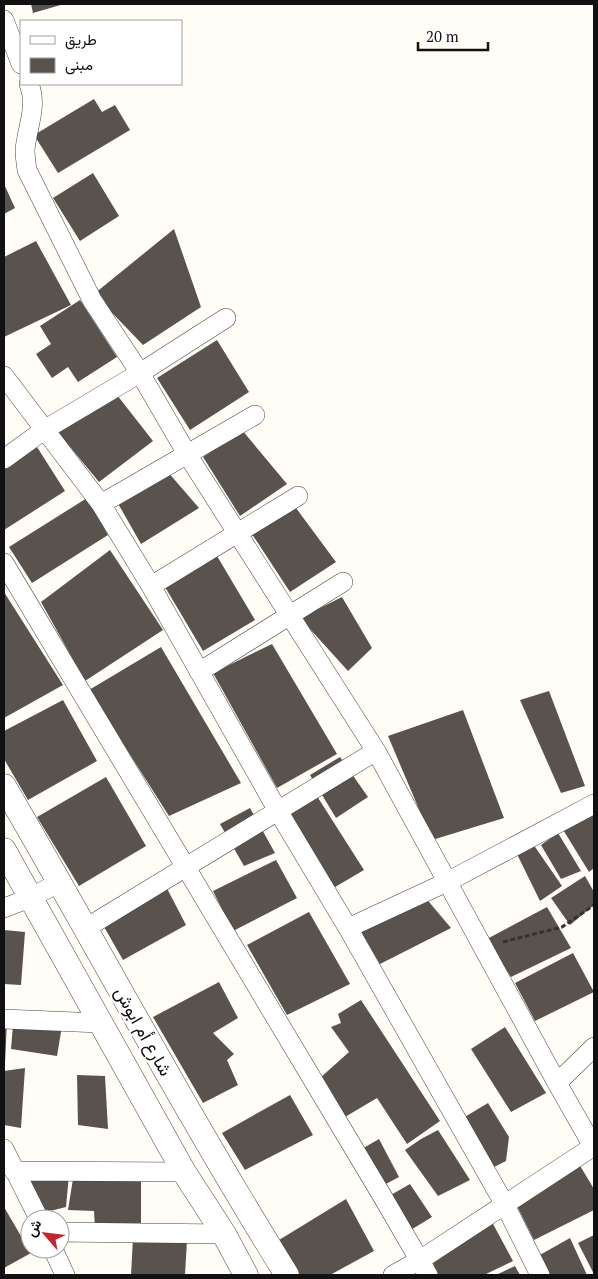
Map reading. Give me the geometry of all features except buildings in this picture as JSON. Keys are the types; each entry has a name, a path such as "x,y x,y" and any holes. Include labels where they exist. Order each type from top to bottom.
{"street":[{"path":"4,20 20,61"},
{"path":"29,85 33,106 25,153 27,170 92,300 140,373 289,616 376,751 557,1083 594,1147 505,1205 424,1268 392,1275"},
{"path":"4,459 44,430 140,373 226,318"},
{"path":"4,376 101,504 151,586 505,1205 540,1275"},
{"path":"101,504 255,415"},
{"path":"151,586 298,496"},
{"path":"4,563 424,1268"},
{"path":"199,672 343,582"},
{"path":"86,928 376,751"},
{"name":"شارع أم ابوش","path":"4,786 235,1192 287,1275"},
{"path":"348,928 447,882 594,804"},
{"name":"شارع أم ابوش","path":"4,850 184,1172 224,1234 246,1275"},
{"path":"4,908 30,898 60,882"},
{"path":"4,1019 100,1023"},
{"path":"557,1083 594,1047"},
{"path":"4,1149 34,1209"},
{"path":"14,1171 184,1172"},
{"path":"70,1232 224,1234"},
{"path":"57,1259 63,1275"}],"path":[{"path":"483,947 562,927 594,905"}]}
